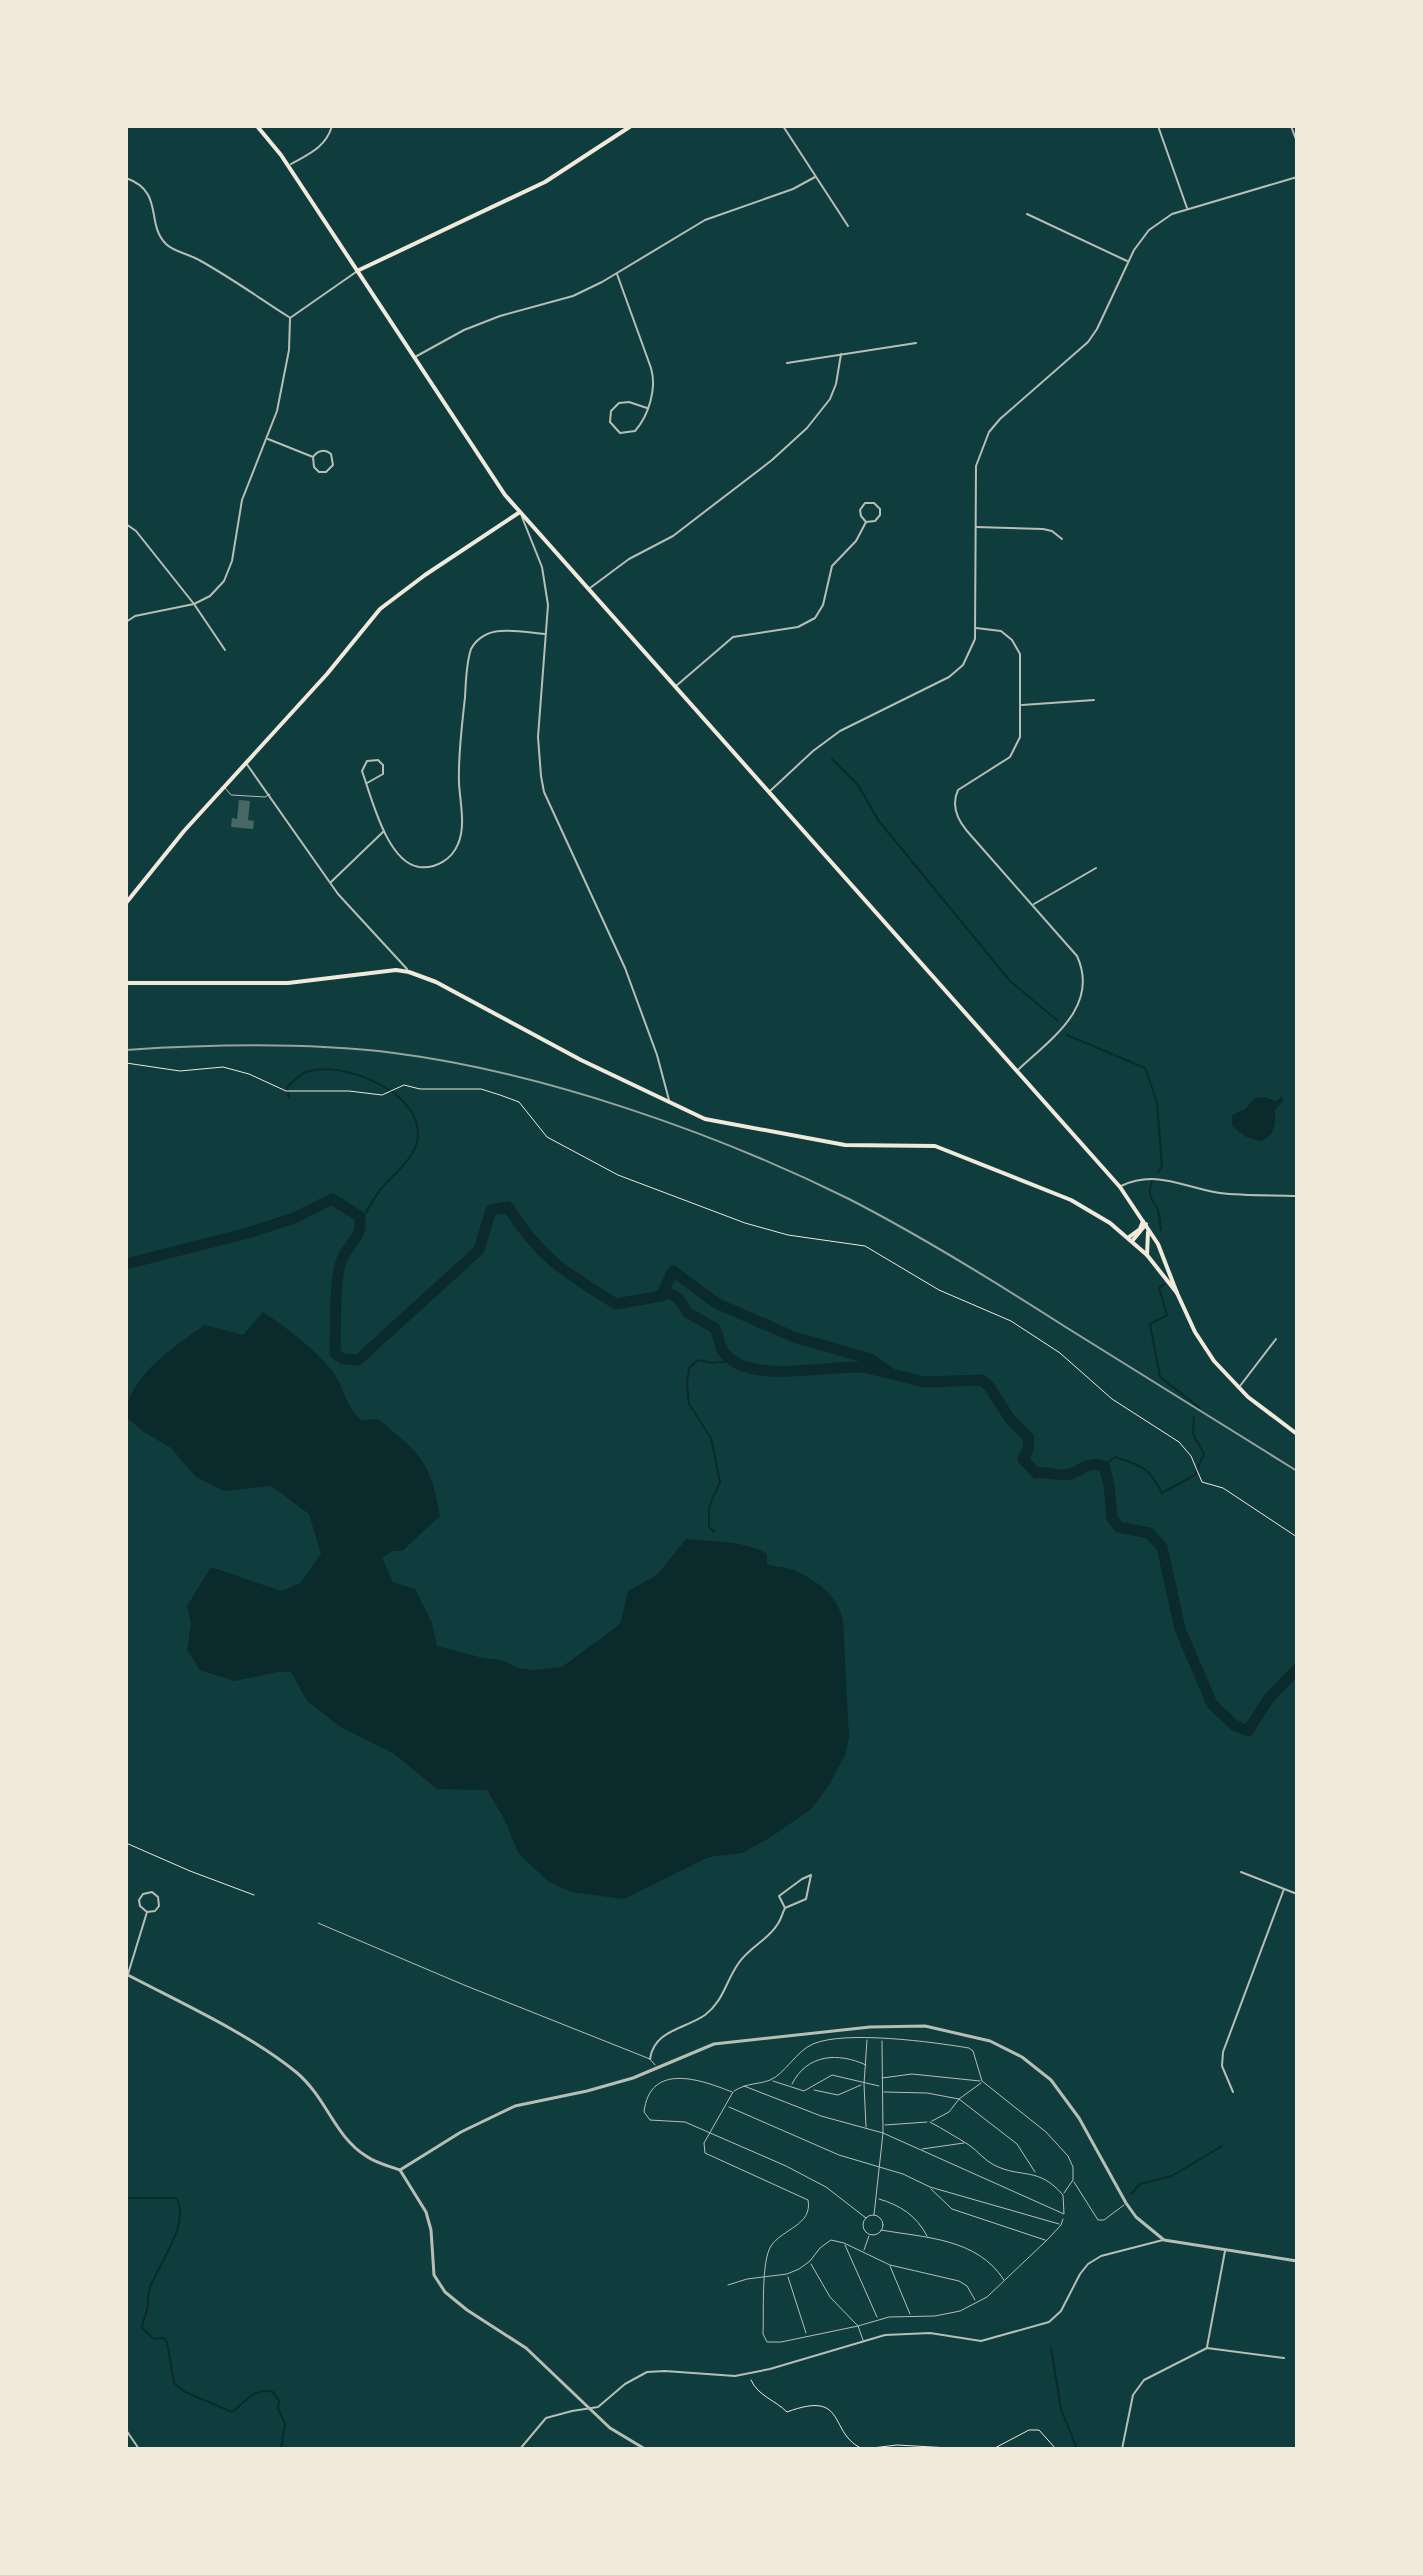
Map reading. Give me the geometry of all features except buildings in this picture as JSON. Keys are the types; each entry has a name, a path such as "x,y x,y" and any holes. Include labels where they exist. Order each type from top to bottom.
{"main road":[{"path":"257,126 288,166 505,495 1120,1187 1164,1256 1177,1293 1205,1349 1239,1387 1297,1434"},
{"path":"357,271 562,173 631,126"},
{"path":"126,903 380,609 520,512"},
{"path":"126,983 288,983 396,970 409,972 473,1000 581,1060 705,1119 796,1138 857,1146 918,1144 953,1151 1071,1200 1131,1239 1177,1293"},
{"path":"1131,1239 1146,1225"},
{"path":"1146,1225 1147,1255"}],"street":[{"path":"288,166 322,144 329,137 332,126"},
{"path":"783,126 848,226"},
{"path":"1158,126 1188,210"},
{"path":"1291,126 1297,142"},
{"path":"414,357 464,330 500,316 573,296 617,274 705,220 793,189 815,177"},
{"path":"768,793 813,751 840,731 958,671 973,647 976,466 989,432 1014,405 1088,342 1128,262 1149,230 1172,214 1297,177"},
{"path":"126,178 148,193 166,244 201,261 290,318"},
{"path":"1027,214 1128,262"},
{"path":"290,318 357,271"},
{"path":"617,274 653,375 652,391 647,408 639,427 630,433 616,430 610,422 611,411 619,403 629,402 647,408"},
{"path":"126,622 135,616 194,604 218,589 228,572 242,500 277,411 287,361 290,318"},
{"path":"787,363 916,343"},
{"path":"590,588 629,559 673,536 772,460 807,428 830,399 841,354"},
{"path":"267,439 313,457"},
{"path":"321,451 329,452 333,465 329,471 319,472 312,464 313,457 321,451"},
{"path":"865,503 874,503 880,509 879,517 866,522 861,516 861,507 865,503"},
{"path":"520,512 544,578 548,605 538,737 544,792 625,968 657,1055 669,1100"},
{"path":"676,687 733,637 798,627 815,618 823,605 832,566 856,541 866,522"},
{"path":"126,524 136,531 194,604 225,650"},
{"path":"974,527 1043,529 1052,531 1062,539"},
{"path":"975,628 1001,631 1017,647 1022,666 1020,737 1013,753 962,785 955,795 959,821 1033,904 1082,966 1078,1007 1069,1021 1018,1070"},
{"path":"367,783 383,774 383,765 378,760 369,759 362,771 396,854 412,865 427,867 437,865 453,853 461,835 460,757 471,649 479,637 491,631 546,634"},
{"path":"1021,705 1094,700"},
{"path":"245,763 270,794 329,883 409,972"},
{"path":"329,883 384,830"},
{"path":"1033,904 1096,868"},
{"path":"1120,1187 1135,1180 1158,1178 1220,1193 1297,1196"},
{"path":"1239,1387 1276,1339"},
{"path":"1241,1872 1297,1894"},
{"path":"650,2059 661,2037 695,2021 719,2003 737,1965 777,1927 785,1908 806,1899 811,1875 779,1896 785,1908"},
{"path":"1233,2092 1222,2066 1223,2052 1284,1889"},
{"path":"145,1893 154,1893 159,1899 159,1906 155,1911 147,1912 140,1906 139,1900 145,1893"},
{"path":"147,1912 127,1975 256,2044 292,2069 321,2099 351,2145 366,2157 400,2170 426,2212 431,2230 434,2275 441,2286 467,2310 526,2348 610,2428 645,2449"},
{"path":"400,2170 461,2132 515,2106 633,2078 714,2044 870,2027 925,2026 979,2038 1022,2057 1051,2080 1064,2094 1126,2203 1136,2217 1164,2240"},
{"path":"520,2449 546,2418 598,2407 625,2384 647,2372 723,2376 752,2373 863,2340 905,2333 930,2333 981,2341 1049,2322 1061,2311 1088,2264 1101,2256 1164,2240 1297,2261"},
{"path":"1207,2348 1225,2250"},
{"path":"1122,2449 1133,2395 1144,2380 1207,2348 1284,2358"},
{"path":"126,2430 139,2449"}],"lane":[{"path":"224,786 231,795 265,797 270,794"},
{"path":"318,1923 455,1982 650,2059 657,2067"},
{"path":"866,2128 864,2084 867,2038"},
{"path":"982,2081 973,2051 969,2048 910,2039 867,2038 816,2042 770,2080 733,2092 704,2143 704,2150 709,2156 808,2200 810,2208 805,2218 772,2244 765,2265 763,2334 767,2342 858,2326 878,2319 947,2314 976,2302 987,2297 1047,2240 1063,2219"},
{"path":"874,2215 883,2133 883,2039"},
{"path":"791,2087 803,2069 822,2058 846,2058 866,2065"},
{"path":"882,2078 912,2074 982,2081 1057,2142 1071,2161 1073,2180 1098,2220 1104,2220 1126,2203"},
{"path":"770,2080 804,2091 832,2075 882,2086"},
{"path":"733,2092 702,2080 681,2077 658,2085 651,2093 644,2112 650,2120 685,2122 813,2179 866,2218"},
{"path":"882,2125 930,2122 949,2112 959,2099 982,2081"},
{"path":"811,2089 838,2095 864,2084"},
{"path":"744,2086 821,2116 883,2133 1064,2214 1063,2195 1073,2180"},
{"path":"881,2092 927,2093 959,2099 1017,2144 1037,2174 1063,2195"},
{"path":"726,2106 839,2155 903,2174 930,2187 1061,2225"},
{"path":"930,2122 1000,2168 1037,2174"},
{"path":"919,2149 964,2143"},
{"path":"930,2187 952,2209 1047,2240"},
{"path":"876,2198 902,2209 915,2219 929,2238"},
{"path":"866,2218 874,2215"},
{"path":"866,2218 864,2227 870,2234 876,2234 881,2230 882,2220 874,2215"},
{"path":"881,2230 960,2245 989,2261 1004,2280"},
{"path":"863,2253 870,2234"},
{"path":"728,2285 747,2279 787,2274 810,2261 825,2243 837,2240 890,2265 959,2281 967,2286 976,2302"},
{"path":"844,2243 878,2319"},
{"path":"810,2261 830,2297 858,2326 863,2340"},
{"path":"890,2265 910,2316"},
{"path":"787,2274 807,2336"}],"path":[{"path":"126,1063 198,1071 223,1067 249,1074 286,1091 349,1091 382,1095 404,1085 420,1089 481,1089 519,1102 547,1137 618,1175 745,1223 788,1235 865,1246 888,1257 920,1280 1011,1321 1081,1371 1112,1399 1179,1442 1191,1456 1202,1482 1223,1488 1297,1537"},
{"path":"126,1843 254,1895"},
{"path":"752,2373 754,2387 787,2412 802,2407 830,2409 856,2446 864,2449 897,2445 967,2449"},
{"path":"993,2449 1029,2430 1039,2430 1056,2449"}],"water":[{"path":"1265,1097 1275,1101 1282,1097 1284,1100 1275,1110 1272,1132 1261,1141 1246,1137 1232,1126 1232,1115 1245,1109 1255,1098"},
{"path":"263,1312 300,1339 325,1363 361,1420 378,1419 413,1450 427,1470 440,1516 402,1551 393,1551 382,1558 393,1582 415,1589 432,1623 437,1646 502,1660 517,1668 562,1667 620,1624 628,1591 657,1575 686,1539 758,1549 767,1554 767,1564 796,1571 830,1594 843,1621 849,1737 846,1753 828,1787 811,1809 742,1853 709,1857 624,1899 572,1892 549,1882 519,1854 487,1790 437,1789 393,1753 342,1728 307,1701 291,1672 234,1681 200,1670 187,1650 191,1624 187,1606 211,1567 281,1591 300,1583 321,1554 309,1514 271,1486 224,1491 196,1477 171,1448 126,1417 128,1403 143,1376 180,1342 205,1325 243,1335"}],"waterway":[{"path":"832,759 858,785 878,820 1010,981 1058,1021"},
{"path":"1067,1035 1145,1068 1157,1102 1162,1166 1158,1172"},
{"path":"289,1098 287,1087 303,1073 321,1069 339,1071 376,1082 406,1104 415,1118 418,1134 414,1150 378,1193 361,1221"},
{"path":"1152,1181 1150,1193 1158,1210 1161,1230"},
{"path":"126,1264 248,1233 294,1218 332,1199 359,1216 358,1235 341,1262 335,1319 335,1353 343,1359 358,1360 479,1250 491,1210 508,1207 531,1239 555,1263 616,1304 661,1296 673,1271 716,1303 794,1337 871,1359 892,1374 924,1382 982,1380 1010,1419 1029,1438 1023,1459 1036,1473 1064,1475 1091,1465 1104,1466 1112,1518 1119,1527 1149,1533 1162,1547 1180,1629 1212,1704 1234,1725 1248,1731 1269,1698 1297,1669"},
{"path":"1164,1284 1159,1288 1167,1315 1150,1324 1160,1377 1200,1408"},
{"path":"661,1296 669,1293 678,1298 688,1313 715,1328 723,1351 734,1362 750,1368 788,1371 862,1367 887,1373"},
{"path":"714,1532 709,1527 709,1507 720,1482 711,1438 689,1404 687,1384 689,1368 698,1360 712,1363 734,1361"},
{"path":"1104,1466 1115,1457 1138,1465 1153,1477 1162,1493 1195,1475 1204,1454 1193,1434 1194,1417"},
{"path":"1131,2194 1140,2184 1172,2176 1222,2146"},
{"path":"126,2198 176,2198 180,2208 177,2230 150,2288 142,2328 154,2339 164,2338 167,2342 174,2383 185,2392 232,2412 255,2394 273,2392 279,2401 278,2408 285,2424 281,2449"},
{"path":"1051,2348 1061,2409 1077,2449"}],"railway":[{"path":"126,1050 260,1045 394,1053 451,1062 568,1090 686,1129 797,1175 904,1229 985,1276 1297,1471"}]}
